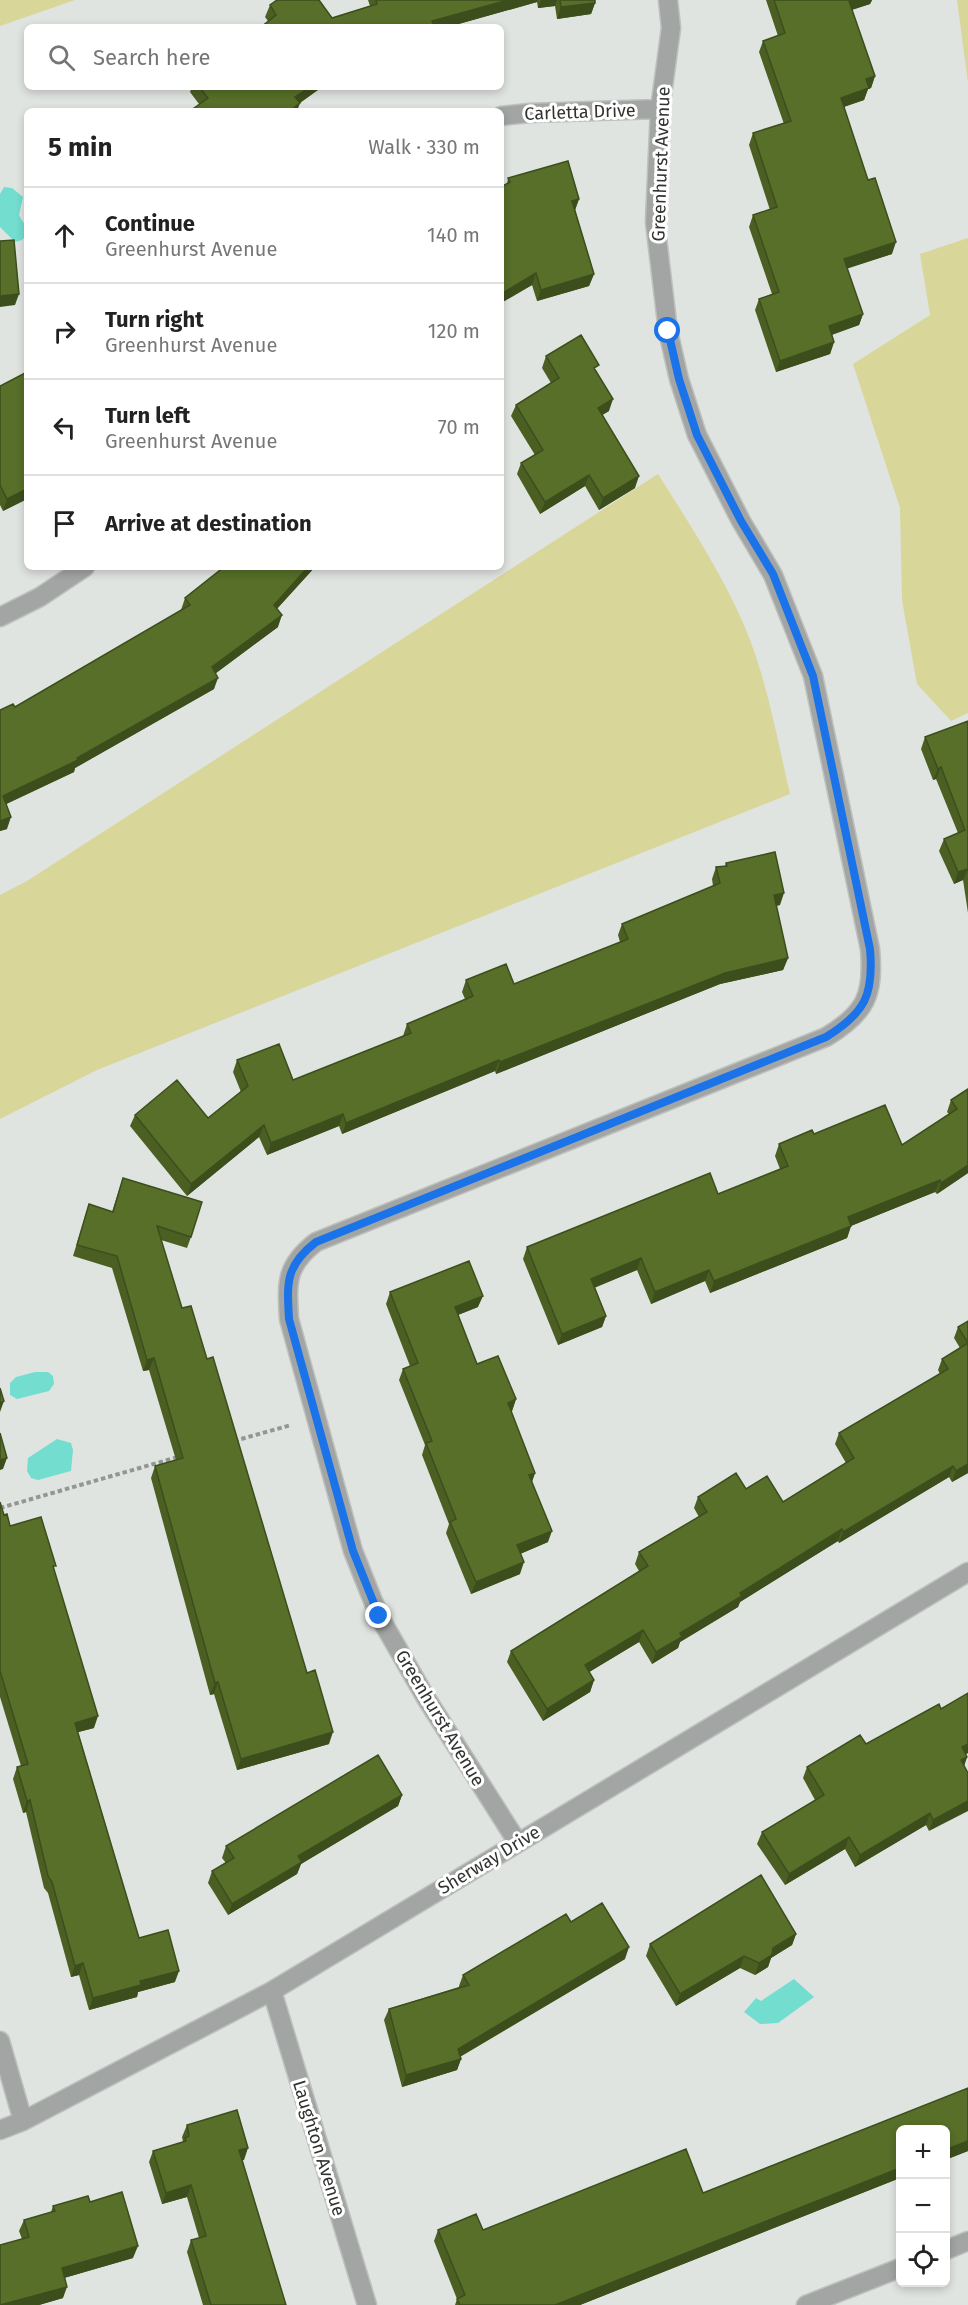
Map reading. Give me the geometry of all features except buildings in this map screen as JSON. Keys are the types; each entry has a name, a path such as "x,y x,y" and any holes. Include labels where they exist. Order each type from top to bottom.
{"street":[{"name":"Greenhurst Avenue","path":"518,1842 437,1716 379,1616 353,1551 289,1319 287,1285 292,1267 302,1253 316,1242 826,1037 849,1023 869,992 872,975 870,949 813,676 773,574 741,521 697,435 679,379 661,286 655,222 660,109 670,28 668,0"},
{"name":"Carletta Drive","path":"504,116 660,109"},
{"path":"0,617 40,597 80,570"},
{"name":"Sherway Drive","path":"0,2130 24,2121 272,1990 968,1572"},
{"name":"Laughton Avenue","path":"272,1990 367,2305"},
{"path":"0,2041 24,2121"},
{"path":"950,2248 968,2241"},
{"path":"806,2305 896,2270"}],"path":[{"path":"226,1443 317,1418"},
{"path":"0,1508 181,1456"}],"shaded area":[{"path":"0,0 75,0 0,26"},
{"path":"957,0 968,0 968,83"},
{"path":"968,238 968,713 951,721 917,684 902,600 900,508 853,364 930,315 920,254"},
{"path":"658,474 715,567 744,625 765,687 790,794 97,1070 0,1119 0,895 27,881"}],"water":[{"path":"4,187 12,188 23,197 19,215 24,224 22,240 15,242 0,227 0,194"},
{"path":"35,1372 48,1372 53,1376 54,1384 49,1391 17,1399 10,1395 10,1383 16,1377"},
{"path":"57,1439 71,1443 73,1450 71,1471 38,1480 31,1478 27,1471 28,1458"},
{"path":"794,1979 814,1997 778,2023 760,2024 744,2012 756,1998 761,2001"}],"route":[{"path":"379,1616 353,1551 289,1319 287,1285 292,1267 302,1253 316,1242 826,1037 849,1023 861,1008 869,992 872,975 870,949 813,676 773,574 741,521 697,435 679,379 668,331"}]}
